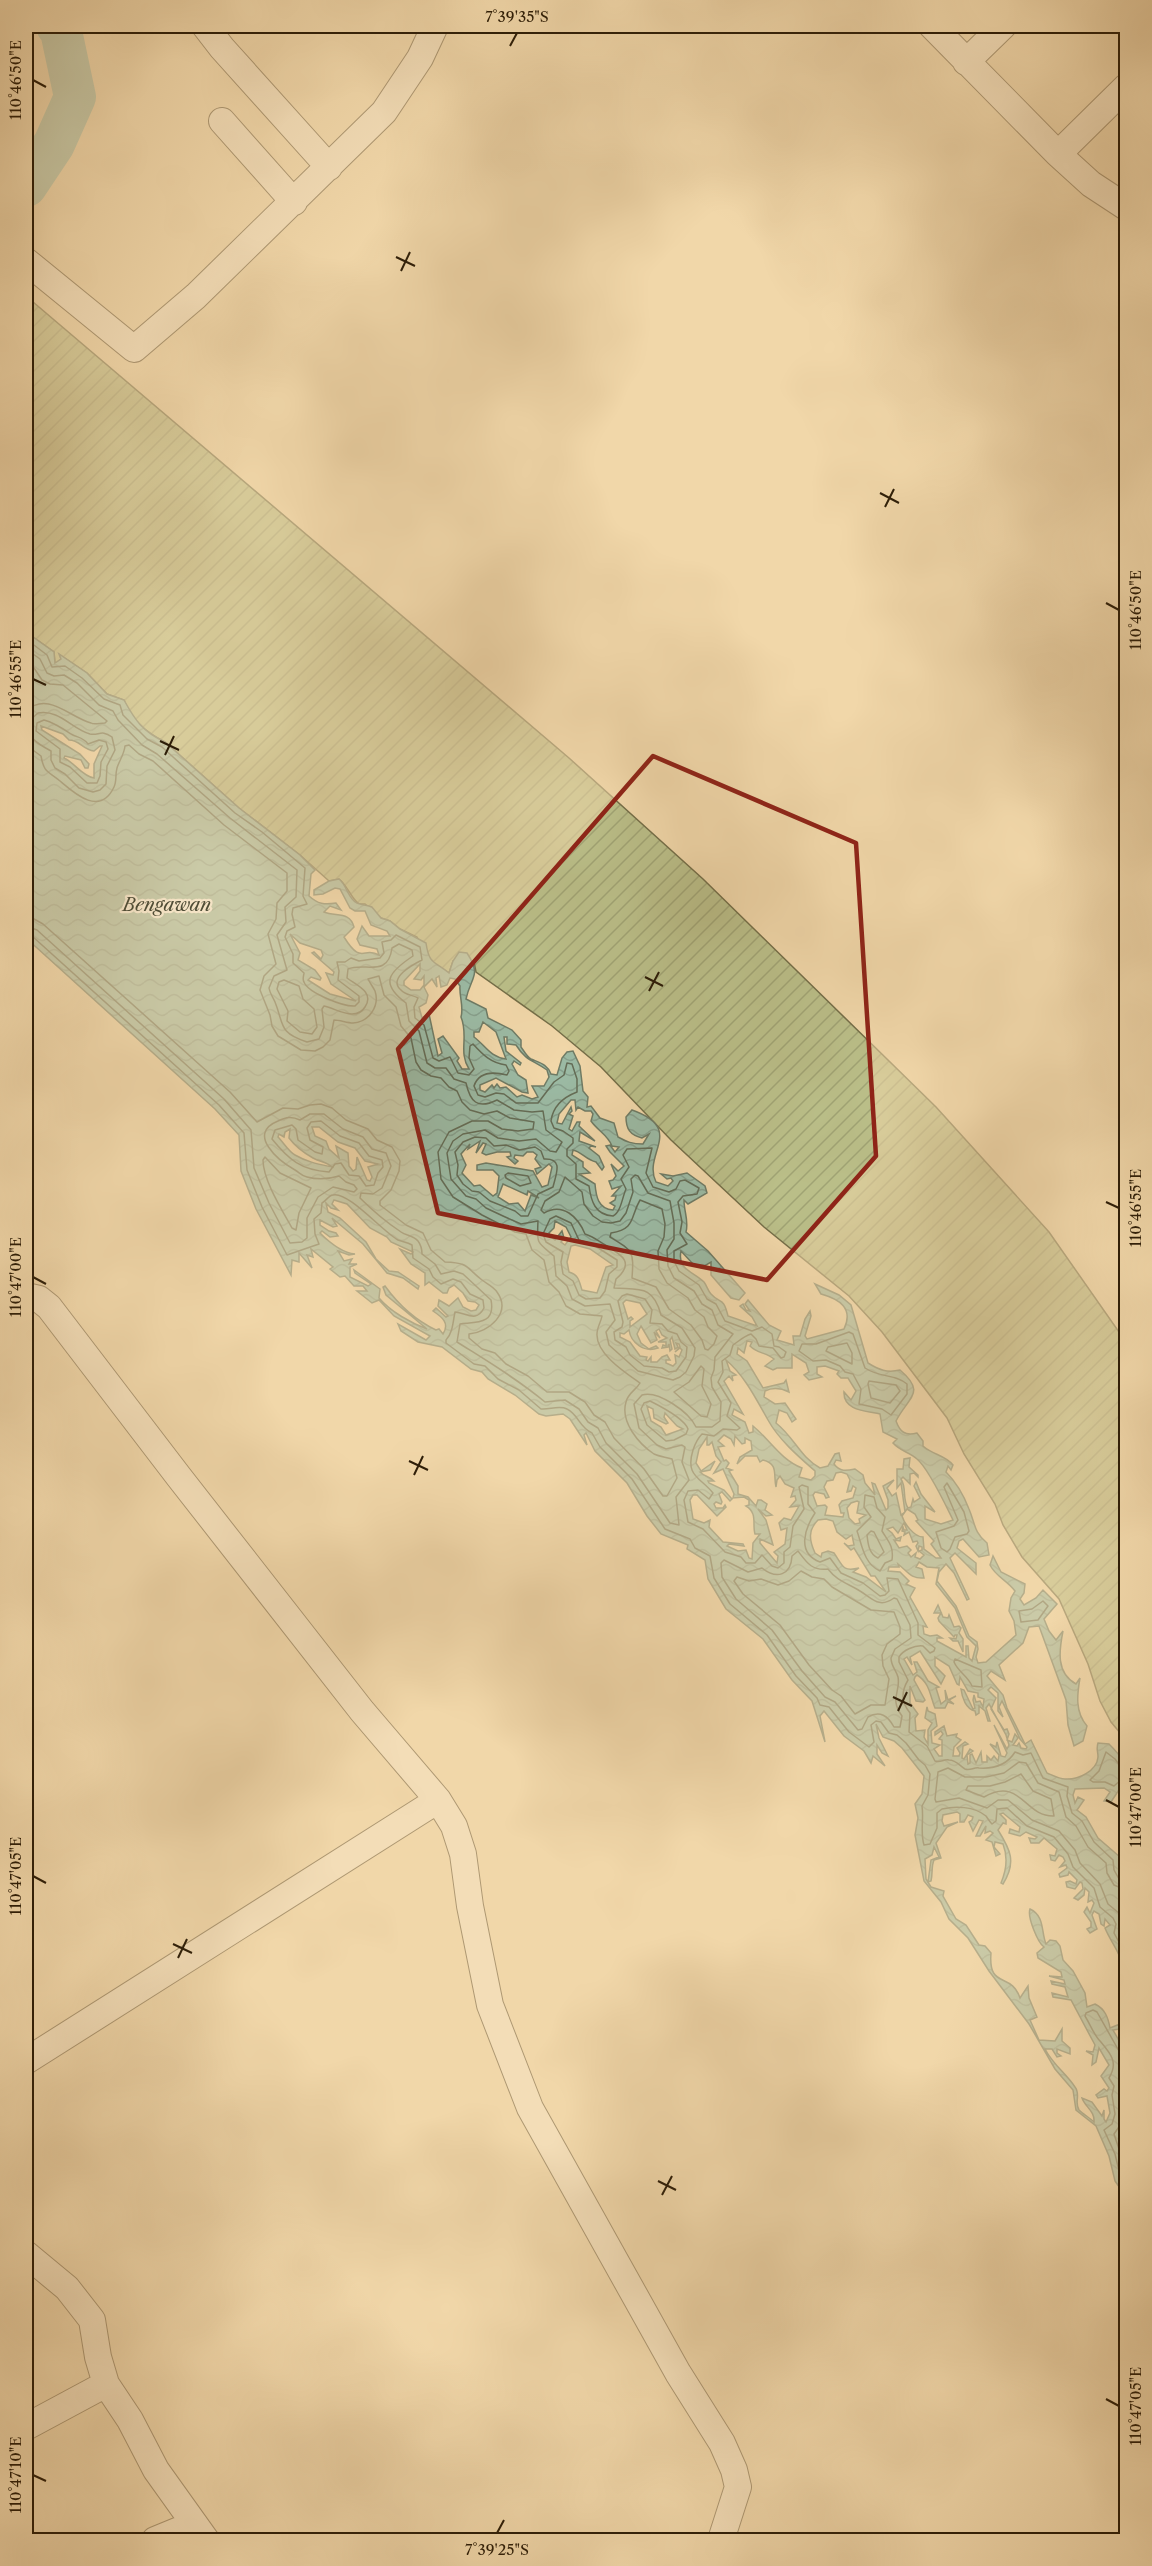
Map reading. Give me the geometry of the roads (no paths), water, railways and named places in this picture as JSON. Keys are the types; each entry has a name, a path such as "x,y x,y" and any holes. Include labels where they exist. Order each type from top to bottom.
{"street":[{"path":"205,26 330,167"},
{"path":"26,261 134,349 196,296 384,112 420,58 435,26"},
{"path":"932,26 1058,154 1092,184 1126,207"},
{"path":"966,62 1003,26"},
{"path":"1058,154 1126,87"},
{"path":"222,121 294,202"},
{"path":"26,1296 39,1299 49,1307 355,1701 438,1800 454,1826 463,1854 470,1906 490,2005 530,2108 678,2373 722,2443 734,2470 738,2487 721,2541"},
{"path":"26,2061 438,1800"},
{"path":"26,2253 67,2288 92,2320 98,2357 106,2385 130,2420 156,2470 200,2532 155,2541"},
{"path":"26,2427 106,2385"}],"water":[{"name":"Bengawan","path":"26,632 54,652 55,663 61,659 59,654 87,673 107,694 124,700 145,729 165,742 239,808 300,855 315,870 311,874 309,896 321,903 336,903 341,910 330,906 324,912 342,915 352,922 354,927 344,937 355,951 362,954 369,952 379,955 377,949 360,945 357,939 362,926 369,936 390,936 387,931 371,925 365,911 355,911 350,908 340,889 335,888 323,894 314,895 314,890 329,881 339,879 354,901 372,907 381,918 426,943 431,959 449,973 459,952 467,953 475,972 466,999 486,1009 488,1018 512,1030 521,1040 521,1047 527,1055 545,1066 551,1074 557,1075 562,1058 567,1052 573,1051 580,1066 583,1091 588,1097 587,1107 591,1106 600,1118 614,1123 618,1137 636,1144 643,1144 649,1134 642,1138 630,1131 626,1117 632,1110 648,1117 657,1125 660,1134 653,1172 656,1182 668,1186 673,1181 661,1174 673,1176 687,1173 705,1186 707,1193 688,1204 684,1200 686,1232 708,1251 745,1293 739,1300 731,1298 711,1275 711,1262 701,1268 693,1264 681,1251 681,1262 687,1270 704,1282 714,1297 723,1303 728,1316 757,1326 752,1317 740,1306 743,1304 746,1310 750,1311 745,1304 748,1300 769,1325 781,1331 777,1340 794,1345 793,1336 800,1336 810,1311 811,1316 805,1336 807,1339 844,1329 847,1322 846,1310 839,1302 821,1294 815,1284 839,1295 851,1305 868,1363 883,1370 900,1370 908,1378 914,1390 913,1395 896,1421 901,1430 909,1434 917,1433 923,1441 923,1446 953,1465 951,1470 948,1466 946,1472 967,1504 977,1532 987,1543 989,1555 979,1557 963,1539 959,1541 957,1548 976,1563 976,1574 955,1553 950,1558 969,1599 967,1600 954,1573 946,1564 939,1572 937,1581 956,1606 969,1636 977,1642 978,1663 986,1662 1016,1635 1014,1621 1009,1611 1011,1598 1015,1591 992,1569 990,1565 993,1556 1001,1572 1025,1584 1024,1593 1020,1599 1024,1605 1036,1598 1043,1590 1057,1604 1044,1619 1056,1640 1063,1631 1060,1661 1065,1674 1076,1684 1080,1678 1079,1709 1087,1726 1083,1741 1074,1746 1068,1725 1066,1700 1039,1626 1029,1627 1023,1643 999,1665 1005,1680 991,1671 987,1676 1003,1695 1025,1744 1031,1740 1047,1773 1060,1778 1076,1778 1091,1770 1097,1762 1098,1743 1109,1744 1118,1753 1126,1767 1127,1773 1122,1785 1111,1802 1104,1801 1110,1792 1104,1788 1075,1789 1073,1795 1075,1803 1078,1797 1084,1800 1077,1810 1086,1817 1098,1838 1120,1857 1120,1868 1126,1878 1126,1968 1123,1967 1105,1928 1110,1925 1105,1919 1104,1926 1101,1924 1099,1914 1094,1911 1092,1915 1097,1929 1090,1933 1087,1929 1091,1927 1091,1922 1084,1912 1087,1907 1090,1913 1094,1903 1092,1900 1088,1902 1089,1892 1085,1888 1084,1895 1078,1900 1074,1898 1083,1889 1082,1883 1080,1882 1075,1889 1067,1887 1066,1882 1076,1884 1077,1880 1069,1872 1068,1875 1060,1877 1059,1874 1067,1868 1066,1865 1060,1867 1065,1861 1059,1855 1055,1861 1051,1860 1050,1855 1055,1856 1057,1849 1044,1838 1039,1843 1031,1843 1029,1838 1037,1837 1026,1832 1020,1836 1009,1833 1010,1829 1019,1832 1020,1827 1003,1813 1000,1814 1006,1820 1006,1824 1003,1823 998,1830 1009,1850 1011,1862 1003,1884 1001,1883 1006,1868 1006,1858 1003,1844 995,1842 994,1847 1000,1854 996,1856 992,1842 986,1840 993,1833 990,1831 985,1833 986,1826 980,1836 976,1836 983,1821 979,1820 973,1831 969,1822 973,1817 968,1815 964,1822 960,1822 960,1814 957,1812 943,1815 944,1826 958,1822 947,1827 936,1843 941,1858 934,1860 931,1881 928,1882 931,1860 939,1857 934,1847 932,1855 925,1859 926,1879 931,1887 944,1891 943,1896 956,1919 966,1925 979,1945 985,1946 991,1953 991,1964 996,1976 1011,1985 1020,1998 1028,1986 1029,1998 1037,2017 1030,2020 1039,2040 1055,2041 1062,2029 1062,2041 1070,2048 1070,2054 1057,2049 1057,2053 1061,2056 1057,2057 1052,2049 1045,2049 1077,2090 1079,2110 1094,2122 1093,2115 1082,2098 1092,2102 1102,2116 1104,2110 1106,2122 1110,2113 1107,2096 1098,2098 1096,2095 1109,2088 1101,2076 1109,2065 1099,2048 1096,2062 1092,2065 1093,2055 1086,2051 1093,2052 1095,2045 1071,2000 1053,1997 1052,1993 1068,1997 1065,1987 1052,1984 1051,1981 1065,1984 1064,1980 1049,1976 1062,1977 1061,1972 1038,1958 1037,1953 1044,1947 1034,1930 1030,1909 1040,1920 1046,1944 1050,1940 1056,1941 1060,1946 1063,1960 1073,1971 1085,1993 1087,2007 1095,2004 1101,2008 1110,2028 1120,2024 1119,2029 1113,2030 1126,2053 1126,2197 1115,2181 1109,2156 1096,2126 1076,2110 1073,2090 1055,2069 1029,2024 989,1971 968,1938 949,1919 941,1902 924,1881 915,1835 918,1818 915,1804 922,1794 924,1776 902,1748 894,1741 883,1737 876,1724 879,1738 888,1756 882,1753 877,1745 877,1754 885,1766 873,1756 871,1763 864,1751 844,1736 824,1711 820,1716 825,1742 812,1701 792,1680 763,1639 726,1609 708,1579 705,1560 687,1549 688,1545 661,1534 627,1483 595,1451 586,1433 584,1435 587,1445 570,1419 563,1414 546,1416 539,1414 515,1395 488,1379 482,1372 471,1369 442,1347 418,1342 401,1331 398,1324 426,1340 430,1336 394,1316 379,1300 372,1303 357,1291 367,1291 363,1286 354,1286 345,1276 340,1277 330,1269 333,1267 311,1249 313,1257 307,1255 312,1268 299,1253 299,1262 292,1260 291,1275 256,1209 241,1171 239,1135 215,1109 26,938","holes":["41,726 63,734 69,740 90,750 94,751 102,746 94,764 94,778 86,775 64,758 65,756 81,760 85,768 88,768 89,764 80,754 42,730","290,934 300,943 321,950 323,955 321,959 314,952 312,953 334,972 333,975 326,973 331,984 356,1001 330,994 308,980 311,977 320,980 321,978 315,970 298,960 300,953","420,964 420,971 414,979 421,980 424,976 424,985 420,990 411,990 404,985 404,981","439,976 441,987 447,985 450,978 455,979 460,986 464,1056 469,1069 462,1069 457,1061 459,1058 443,1036 438,1039 442,1053 438,1056 429,1014 422,1018 419,1007 426,1003 428,995 424,987 432,979 437,987 436,978","483,1022 496,1032 506,1059 492,1053 474,1037 474,1032 479,1032","504,1037 507,1037 507,1044 516,1045 527,1057 547,1070 549,1077 544,1086 532,1086 538,1097 532,1099 522,1095 517,1097 506,1087 500,1088 497,1084 494,1088 492,1085 485,1092 480,1090 480,1085 496,1078 528,1093 526,1080 518,1075 512,1064 514,1061 520,1065 521,1063 506,1051","571,1100 575,1100 576,1110 578,1107 591,1111 593,1114 591,1121 612,1146 619,1147 615,1152 610,1145 606,1146 624,1166 618,1171 611,1164 616,1176 609,1181 612,1189 621,1186 612,1196 616,1196 615,1200 610,1203 615,1206 613,1210 601,1204 597,1197 595,1184 579,1174 590,1173 583,1167 583,1162 572,1155 573,1150 579,1152 589,1160 596,1162 602,1170 604,1167 599,1156 589,1148 596,1147 579,1141 580,1132 595,1141 579,1126 580,1122 577,1122 572,1131 569,1129 573,1116 569,1114 572,1111 571,1107 562,1124 557,1123 559,1114","312,1127 319,1127 338,1142 355,1148 365,1161 378,1164 368,1167 372,1177 370,1181 367,1180 357,1157 356,1169 353,1171 349,1166 348,1153 336,1146 339,1158 329,1149 326,1141 315,1136","290,1129 289,1138 297,1147 332,1167 295,1155 278,1137 279,1134 284,1137 285,1132","480,1141 476,1153 483,1143 486,1144 482,1153 486,1155 510,1152 511,1156 507,1157 515,1164 518,1161 514,1158 515,1155 523,1156 527,1152 533,1152 537,1155 535,1159 541,1167 535,1169 537,1174 549,1164 552,1167 548,1185 542,1187 533,1171 486,1163 477,1165 477,1170 493,1170 499,1176 497,1193 493,1196 480,1185 474,1186 462,1173 466,1165 461,1154 470,1144 468,1149","503,1184 527,1195 528,1191 539,1198 531,1195 525,1211 518,1203 509,1204 498,1197","334,1200 347,1204 370,1228 387,1237 391,1242 413,1252 411,1254 400,1249 411,1264 425,1273 425,1285 429,1282 443,1293 447,1293 454,1285 468,1301 479,1305 476,1310 471,1311 463,1307 458,1298 449,1306 439,1300 438,1306 448,1316 446,1317 436,1308 433,1311 445,1323 443,1334 439,1329 428,1326 408,1311 385,1286 383,1287 386,1295 427,1329 395,1312 379,1298 380,1289 354,1270 371,1284 368,1286 350,1277 350,1267 357,1264 349,1264 352,1259 344,1261 338,1251 349,1255 355,1254 346,1252 320,1233 322,1231 330,1237 338,1236 320,1225 320,1220 333,1227 337,1226 332,1218 363,1244 387,1273 403,1278 418,1289 419,1286 398,1272 389,1271 376,1259 366,1242 340,1218 328,1212 326,1203 338,1210 332,1204","555,1221 566,1227 571,1237 565,1245 561,1242 564,1238 562,1231 555,1240 549,1233 554,1228","575,1245 590,1249 613,1265 606,1267 597,1293 582,1290 578,1279 569,1272 567,1262 571,1246","626,1300 640,1303 647,1314 630,1327 630,1321 633,1319 631,1317 628,1319 623,1303","641,1326 651,1343 657,1340 654,1332 660,1338 656,1331 659,1329 667,1338 658,1342 666,1342 666,1346 663,1345 662,1348 668,1347 669,1344 670,1351 672,1337 675,1349 678,1347 676,1343 680,1347 675,1352 680,1348 682,1350 679,1357 675,1355 676,1363 673,1366 666,1363 666,1360 670,1360 667,1355 657,1362 651,1362 651,1357 648,1361 647,1357 640,1356 630,1342 620,1337 620,1333 624,1334 629,1330 635,1343 649,1349 641,1343 637,1334","747,1341 752,1342 750,1346 753,1349 774,1359 765,1366 773,1370 792,1368 792,1354 806,1363 809,1372 804,1375 809,1380 822,1377 817,1374 817,1367 825,1366 839,1371 837,1374 841,1378 848,1378 856,1391 851,1400 844,1392 847,1403 857,1409 880,1414 883,1432 897,1439 893,1443 922,1464 953,1520 941,1524 925,1519 925,1506 935,1512 921,1494 916,1482 914,1486 920,1498 914,1502 913,1499 911,1507 908,1508 901,1479 903,1477 910,1484 910,1474 914,1473 918,1477 909,1467 910,1458 904,1459 903,1469 897,1469 897,1488 901,1483 905,1512 901,1515 896,1493 892,1496 887,1488 894,1480 883,1486 888,1500 886,1510 875,1484 872,1483 875,1495 865,1483 863,1475 855,1469 841,1470 836,1467 834,1464 836,1460 841,1461 839,1453 835,1454 828,1466 820,1468 813,1463 776,1423 779,1410 787,1413 792,1422 796,1419 785,1403 775,1404 764,1397 765,1391 771,1389 789,1392 786,1380 784,1383 763,1388 747,1361 737,1354 738,1348 744,1353","726,1360 744,1380 778,1434 815,1471 815,1476 811,1480 799,1477 802,1468 782,1455 753,1426 753,1432 749,1433 745,1422 732,1415 734,1409 743,1414 724,1381 729,1376 733,1381 732,1376 736,1375 730,1371","647,1406 653,1409 654,1418 666,1424 668,1423 664,1417 665,1413 683,1429 666,1435 661,1427 651,1421","724,1435 731,1439 734,1445 735,1436 742,1444 745,1443 745,1438 751,1441 752,1450 740,1457 737,1464 745,1456 757,1456 760,1462 763,1460 773,1467 776,1487 780,1476 785,1484 794,1488 791,1497 795,1496 796,1500 790,1507 799,1506 791,1520 784,1518 779,1523 781,1530 787,1528 785,1544 774,1552 778,1556 777,1563 760,1543 760,1539 773,1545 766,1520 758,1509 766,1516 772,1515 765,1510 767,1504 761,1500 758,1500 756,1506 748,1497 738,1494 738,1486 729,1471 732,1470 726,1468 729,1463 724,1461 718,1447 724,1446 718,1441","707,1437 707,1445 712,1442 716,1456 721,1462 714,1473 723,1469 734,1494 733,1498 744,1497 749,1500 749,1505 746,1506 752,1512 755,1534 760,1534 753,1543 752,1559 749,1558 746,1550 738,1551 727,1546 729,1544 744,1546 723,1542 709,1527 710,1520 704,1523 693,1519 690,1500 693,1495 697,1495 717,1516 726,1507 725,1505 723,1508 716,1508 714,1504 722,1502 719,1494 722,1492 730,1501 732,1499 724,1490 709,1483 708,1481 714,1481 700,1472 710,1470 715,1461 701,1471 696,1463 699,1449","836,1473 847,1474 850,1480 847,1492 851,1491 853,1486 856,1488 853,1498 842,1501 839,1505 841,1513 844,1513 843,1517 825,1515 827,1507 817,1506 813,1495 815,1492 824,1494 826,1498 829,1497 824,1487 827,1481 833,1480","857,1501 859,1502 857,1513 866,1515 859,1519 860,1523 855,1524 849,1518 847,1508 851,1503","907,1509 915,1514 918,1520 916,1521 934,1541 931,1544 941,1558 936,1558 924,1549 923,1537 913,1532 905,1522 902,1516","818,1520 833,1521 837,1532 846,1539 852,1535 854,1545 848,1546 844,1543 851,1550 854,1548 871,1576 875,1576 886,1592 866,1577 853,1572 859,1568 843,1567 834,1553 828,1551 822,1553 821,1557 815,1553 811,1531","904,1523 907,1530 903,1527 904,1535 909,1532 913,1542 917,1541 918,1551 919,1546 922,1547 919,1551 924,1555 920,1559 915,1557 916,1553 911,1557 908,1553 911,1550 907,1546 899,1548 894,1540 900,1541 901,1537 896,1539 887,1529 893,1527 898,1533","919,1562 927,1567 939,1568 936,1584 955,1608 967,1637 976,1646 972,1661 969,1658 968,1646 966,1646 966,1657 937,1641 937,1638 942,1638 937,1635 924,1634 923,1626 927,1627 910,1597 915,1588 906,1584 909,1581 900,1572 888,1571 889,1567 899,1567 898,1564 910,1574 924,1578 922,1569 916,1567","920,1651 941,1684 945,1676 935,1666 935,1657 949,1666 957,1684 959,1685 960,1677 968,1691 978,1693 978,1697 984,1699 983,1707 980,1701 976,1702 974,1695 975,1708 973,1709 964,1690 961,1689 967,1706 975,1711 976,1715 979,1713 979,1706 985,1711 988,1721 990,1721 986,1708 989,1704 991,1708 996,1698 988,1690 991,1687 998,1693 998,1711 1003,1717 999,1707 1002,1701 1026,1749 1021,1748 1019,1743 1017,1746 1013,1745 1018,1738 1015,1734 1012,1742 1008,1740 1007,1749 994,1725 1007,1753 1005,1757 1001,1756 997,1742 996,1747 990,1744 999,1755 998,1761 994,1756 991,1760 987,1756 987,1762 982,1762 981,1752 976,1763 972,1754 970,1755 968,1764 967,1755 973,1751 970,1749 964,1759 962,1758 963,1746 968,1744 965,1742 957,1748 959,1756 953,1756 954,1747 961,1740 956,1737 957,1734 947,1736 944,1726 935,1732 935,1735 941,1731 943,1734 939,1739 942,1740 942,1756 939,1756 934,1749 940,1745 932,1743 931,1731 937,1726 935,1714 928,1711 927,1707 925,1718 932,1723 928,1730 928,1744 924,1737 925,1730 916,1731 915,1718 918,1714 910,1703 910,1686 916,1701 923,1702 925,1700 914,1680 917,1675 921,1678 927,1686 935,1708 945,1708 948,1702 954,1704 949,1700 956,1696 948,1700 945,1690 946,1700 941,1704 936,1688 939,1687 928,1681 917,1662 914,1662 917,1672 913,1675 904,1659 907,1657 912,1665 910,1657"]},
{"path":"938,1605 943,1617 948,1618 949,1615 954,1627 961,1628 959,1633 963,1639 963,1652 958,1641 950,1638 956,1639 957,1635 954,1637 939,1621 941,1613 934,1613"},
{"path":"997,1719 1004,1730 1007,1729 1009,1734 1007,1739"}],"waterway":[{"path":"26,186 54,144 75,97 61,31 57,26"}]}
